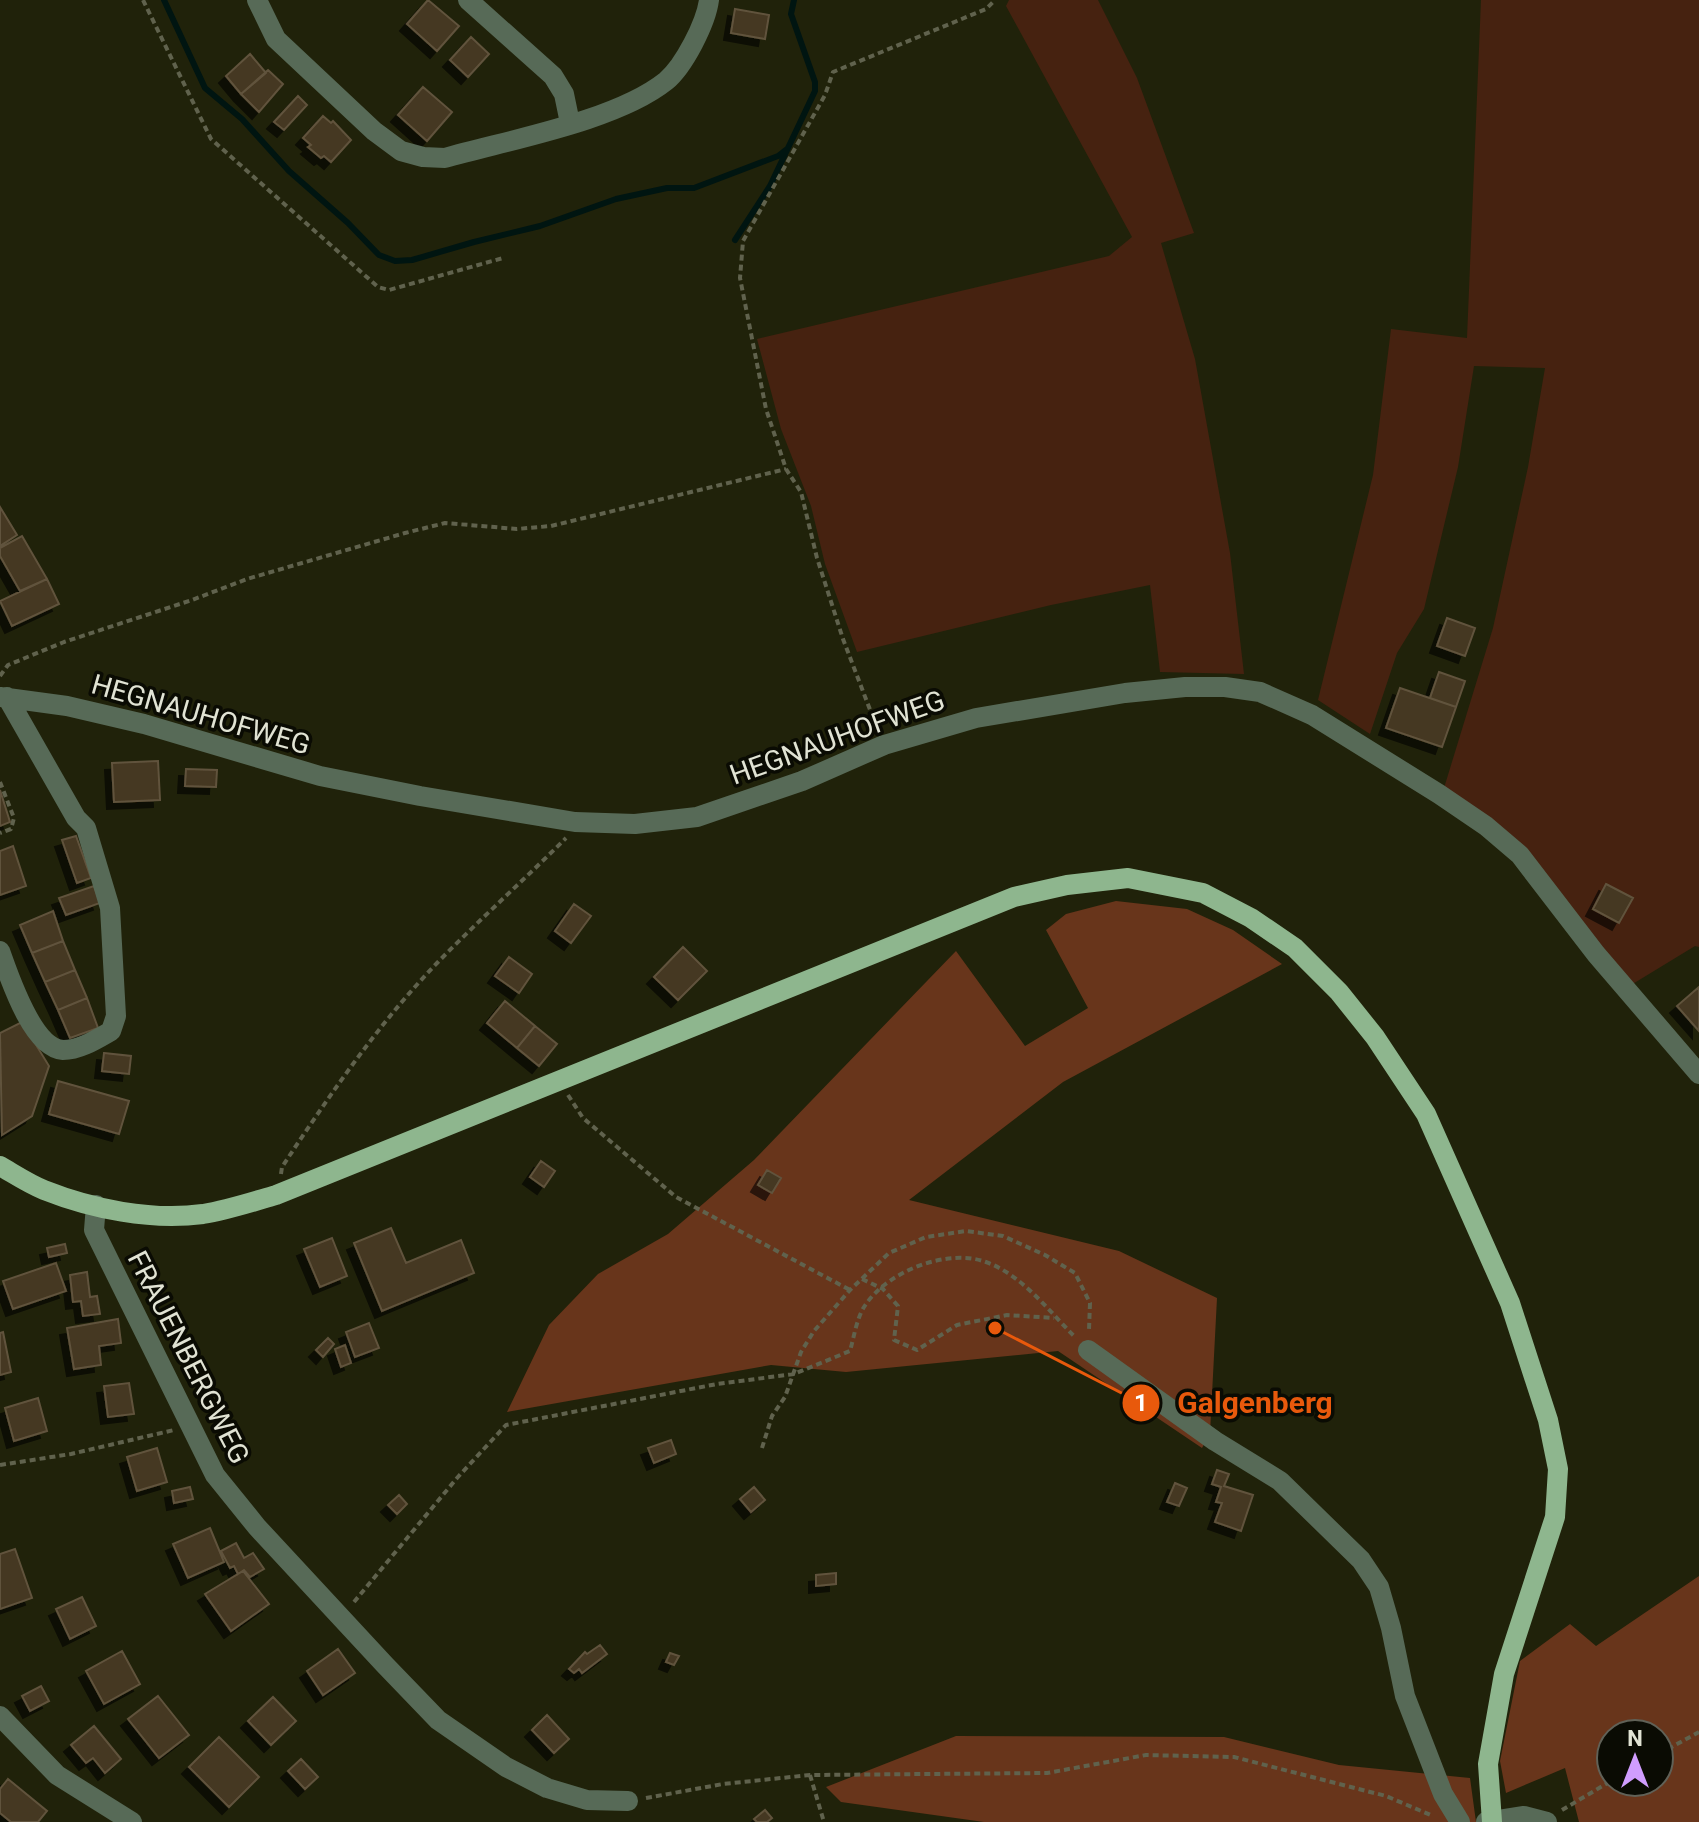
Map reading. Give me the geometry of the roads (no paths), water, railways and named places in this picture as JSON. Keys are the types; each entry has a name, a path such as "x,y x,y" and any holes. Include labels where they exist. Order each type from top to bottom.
{"main road":[{"path":"0,1166 43,1189 96,1205 132,1213 203,1214 276,1195 1014,897 1067,885 1128,878 1203,893 1251,918 1295,948 1339,992 1375,1037 1426,1114 1510,1303 1548,1420 1558,1469 1555,1517 1504,1674 1488,1764 1490,1821"}],"street":[{"path":"257,0 276,39 374,131 401,151 423,157 445,158 625,106 668,79 699,34 709,0"},
{"path":"468,0 553,76 564,94 570,123"},
{"name":"HEGNAUHOFWEG","path":"4,697 67,706 144,724 320,776 575,822 635,824 697,817 802,781 884,745 976,718 1125,693 1185,687 1225,687 1260,692 1312,715 1439,794 1486,826 1520,855 1596,954 1699,1074"},
{"path":"0,951 17,999 45,1041 62,1050 83,1046 111,1031 116,1016 110,908 91,843 86,828 76,818 4,697"},
{"name":"FRAUENBERGWEG","path":"96,1205 94,1230 189,1427 215,1475 257,1527 438,1720 506,1767 547,1788 587,1800 628,1801"},
{"path":"1088,1350 1204,1434 1280,1481 1361,1560 1379,1587 1405,1696 1443,1794 1460,1822"},
{"path":"0,1716 57,1775 132,1822"},
{"path":"1490,1821 1524,1816 1547,1821"}],"waterway":[{"path":"164,0 205,88 242,119 289,171 379,255 395,261 412,260 540,226 616,199 667,188 694,188 778,156 787,149"},
{"path":"735,240 770,186 815,91 815,82 791,14 794,0"}],"place":[{"name":"Galgenberg","path":"995,1328"}]}
